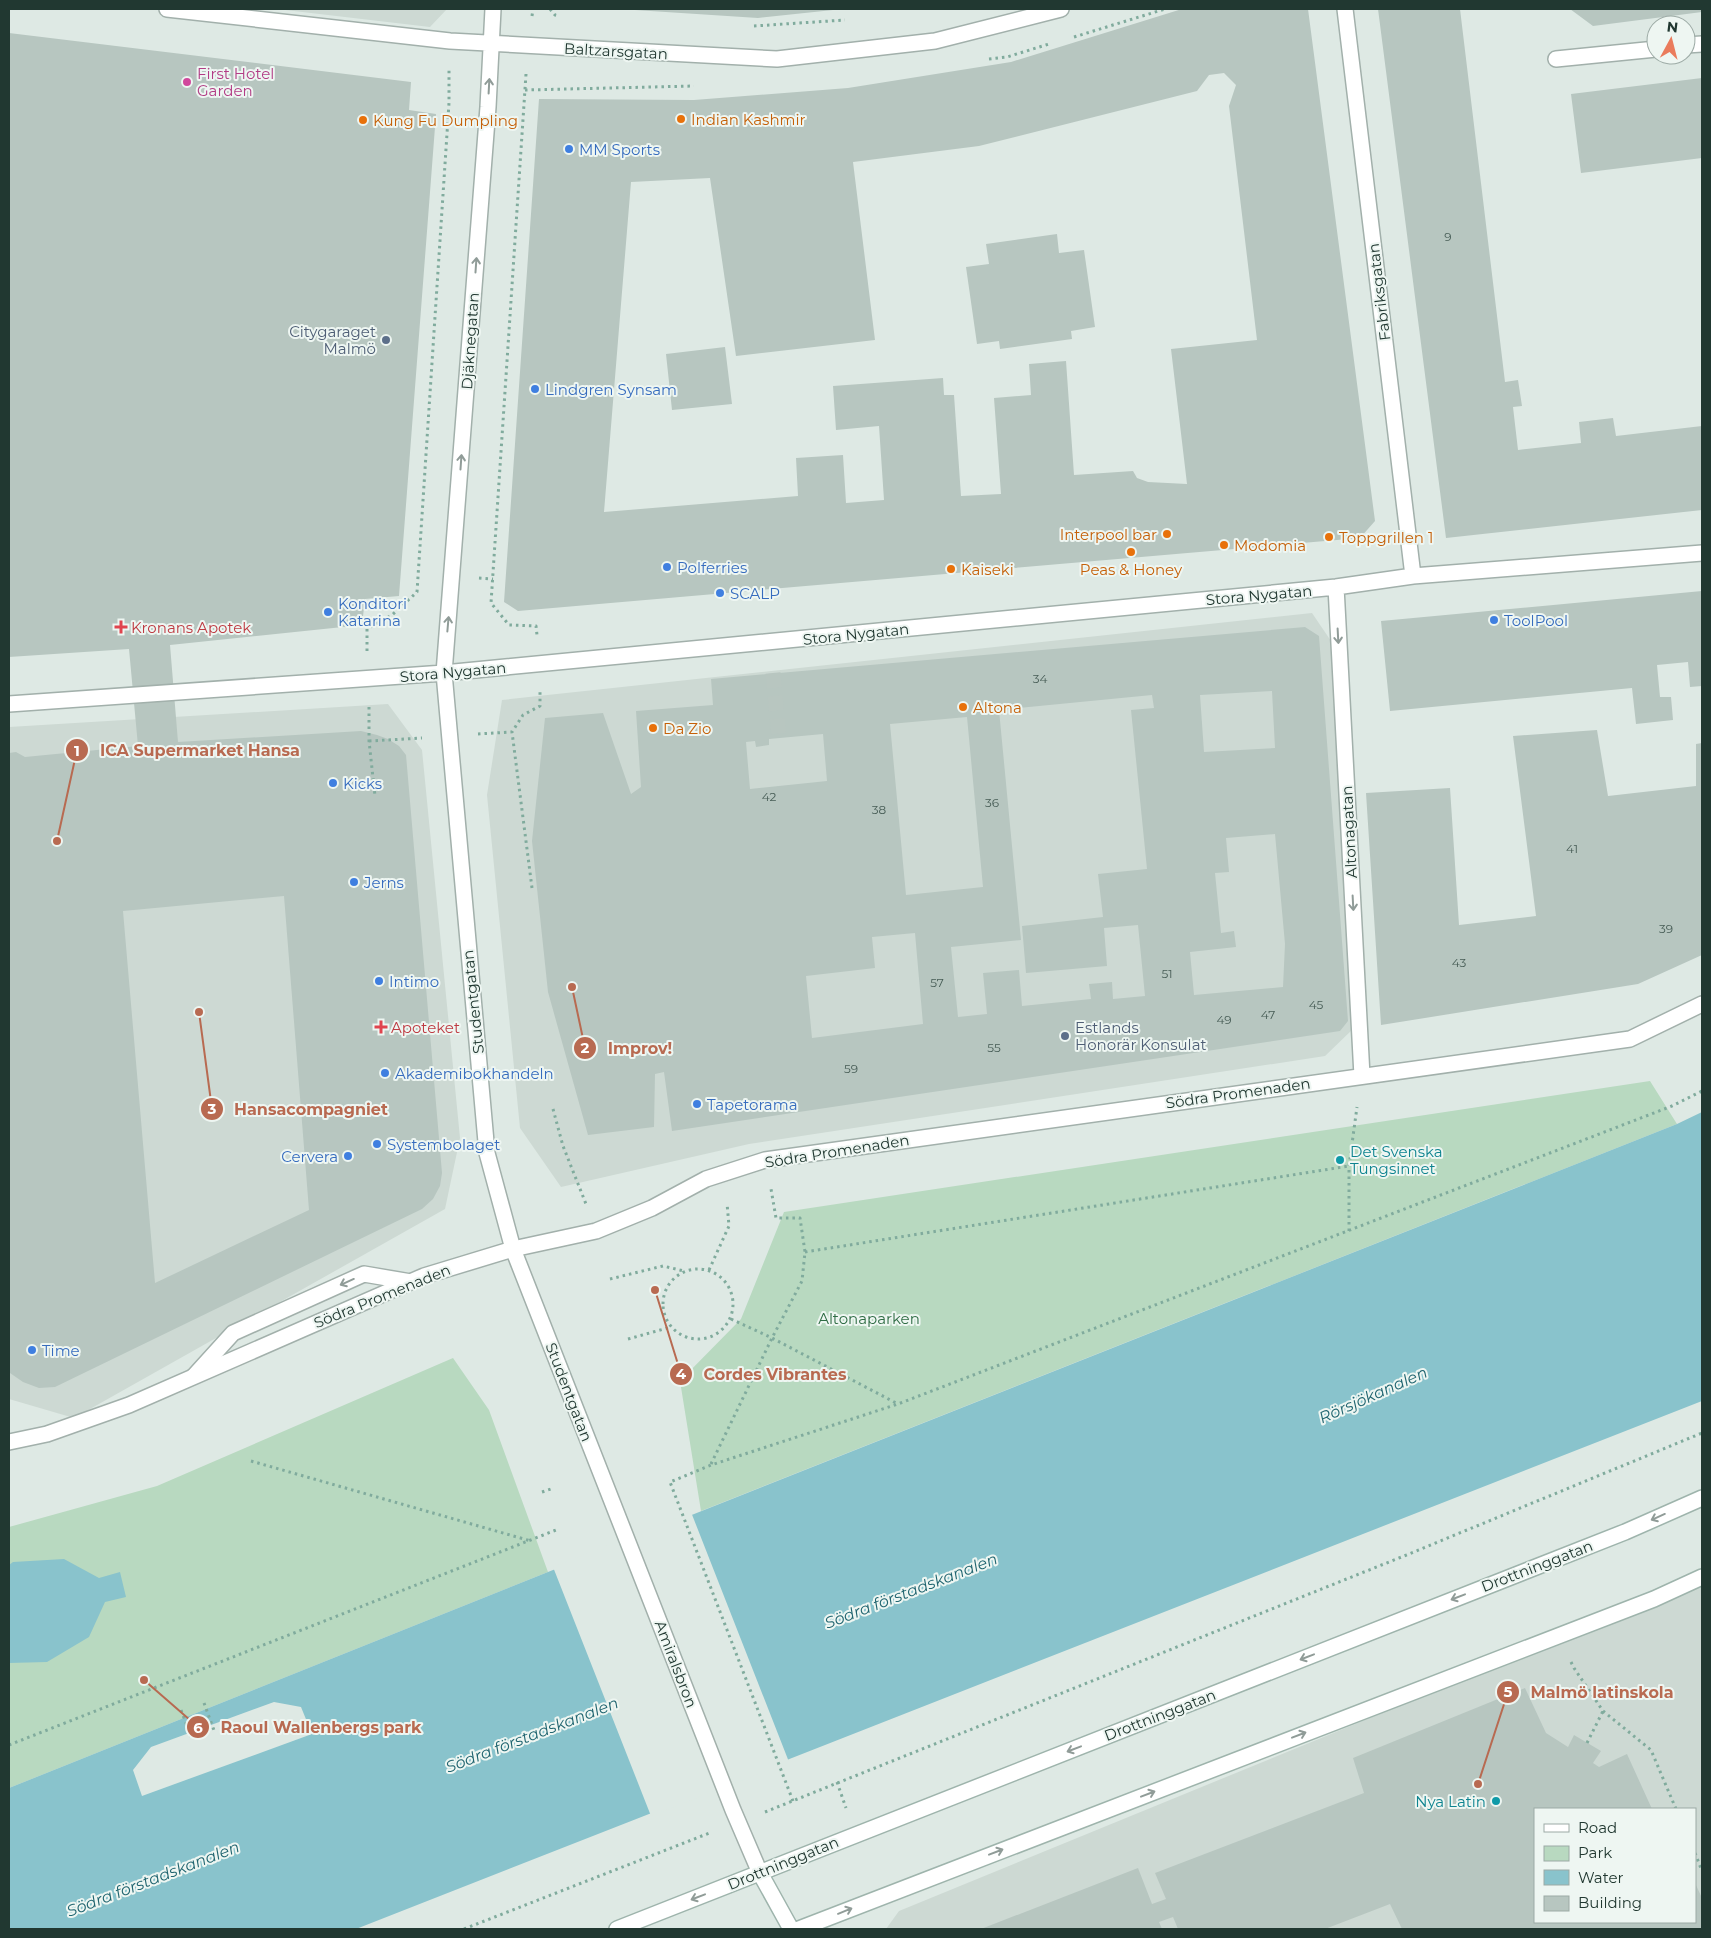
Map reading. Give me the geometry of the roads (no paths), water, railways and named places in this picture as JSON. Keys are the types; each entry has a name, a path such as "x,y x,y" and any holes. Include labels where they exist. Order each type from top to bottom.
{"street":[{"name":"Baltzarsgatan","path":"167,9 450,41 777,59 935,41 1061,9"},
{"name":"Djäknegatan","path":"444,673 488,107 493,9"},
{"name":"Fabriksgatan","path":"1345,9 1412,576"},
{"path":"1556,60 1646,50"},
{"name":"Stora Nygatan","path":"9,704 444,673 1336,587 1412,576 1702,553"},
{"name":"Altonagatan","path":"1336,587 1362,1076"},
{"name":"Studentgatan","path":"444,673 487,1152 513,1249 619,1519"},
{"name":"Södra Promenaden","path":"9,1442 47,1434 111,1411 424,1276 513,1249 596,1230 652,1208 706,1179 765,1160 1630,1039 1702,1004"},
{"path":"194,1376 233,1333 364,1274 411,1282"},
{"name":"Drottninggatan","path":"617,1929 1625,1532 1702,1498"},
{"name":"Amiralsbron","path":"619,1519 736,1816 760,1873 791,1929"},
{"path":"800,1929 1644,1602 1702,1577"}],"water":[{"path":"1702,1112 1702,1401 356,1929 9,1929 9,1788 1677,1124"},
{"path":"64,1559 99,1578 120,1572 126,1597 105,1602 89,1637 47,1662 9,1663 9,1565 13,1562"}],"tunnel":[{"path":"773,673 779,738"}],"place":[{"name":"First Hotel Garden","path":"187,82"},
{"name":"Indian Kashmir","path":"681,119"},
{"name":"Kung Fu Dumpling","path":"363,120"},
{"name":"MM Sports","path":"569,149"},
{"name":"Citygaraget Malmö","path":"386,340"},
{"name":"Lindgren Synsam","path":"535,389"},
{"name":"Interpool bar","path":"1167,534"},
{"name":"Toppgrillen 1","path":"1329,537"},
{"name":"Modomia","path":"1224,545"},
{"name":"Peas & Honey","path":"1131,552"},
{"name":"Polferries","path":"667,567"},
{"name":"Kaiseki","path":"951,569"},
{"name":"SCALP","path":"720,593"},
{"name":"Konditori Katarina","path":"328,612"},
{"name":"ToolPool","path":"1494,620"},
{"name":"Kronans Apotek","path":"121,627"},
{"name":"Altona","path":"963,707"},
{"name":"Da Zio","path":"653,728"},
{"name":"Kicks","path":"333,783"},
{"name":"ICA Supermarket Hansa","path":"57,841"},
{"name":"Jerns","path":"354,882"},
{"name":"Intimo","path":"379,981"},
{"name":"Improv!","path":"572,987"},
{"name":"Hansacompagniet","path":"199,1012"},
{"name":"Apoteket","path":"381,1027"},
{"name":"Estlands Honorär Konsulat","path":"1065,1036"},
{"name":"Akademibokhandeln","path":"385,1073"},
{"name":"Tapetorama","path":"697,1104"},
{"name":"Systembolaget","path":"377,1144"},
{"name":"Cervera","path":"348,1156"},
{"name":"Det Svenska Tungsinnet","path":"1340,1160"},
{"name":"Cordes Vibrantes","path":"655,1290"},
{"name":"Time","path":"32,1350"},
{"name":"Raoul Wallenbergs park","path":"144,1680"},
{"name":"Malmö latinskola","path":"1478,1784"},
{"name":"Nya Latin","path":"1496,1801"}],"park label":[{"name":"Altonaparken","path":"869,1318"}],"water label":[{"name":"Rörsjökanalen","path":"1373,1395"},
{"name":"Södra förstadskanalen","path":"911,1591"},
{"name":"Södra förstadskanalen","path":"532,1735"},
{"name":"Södra förstadskanalen","path":"153,1879"}]}
